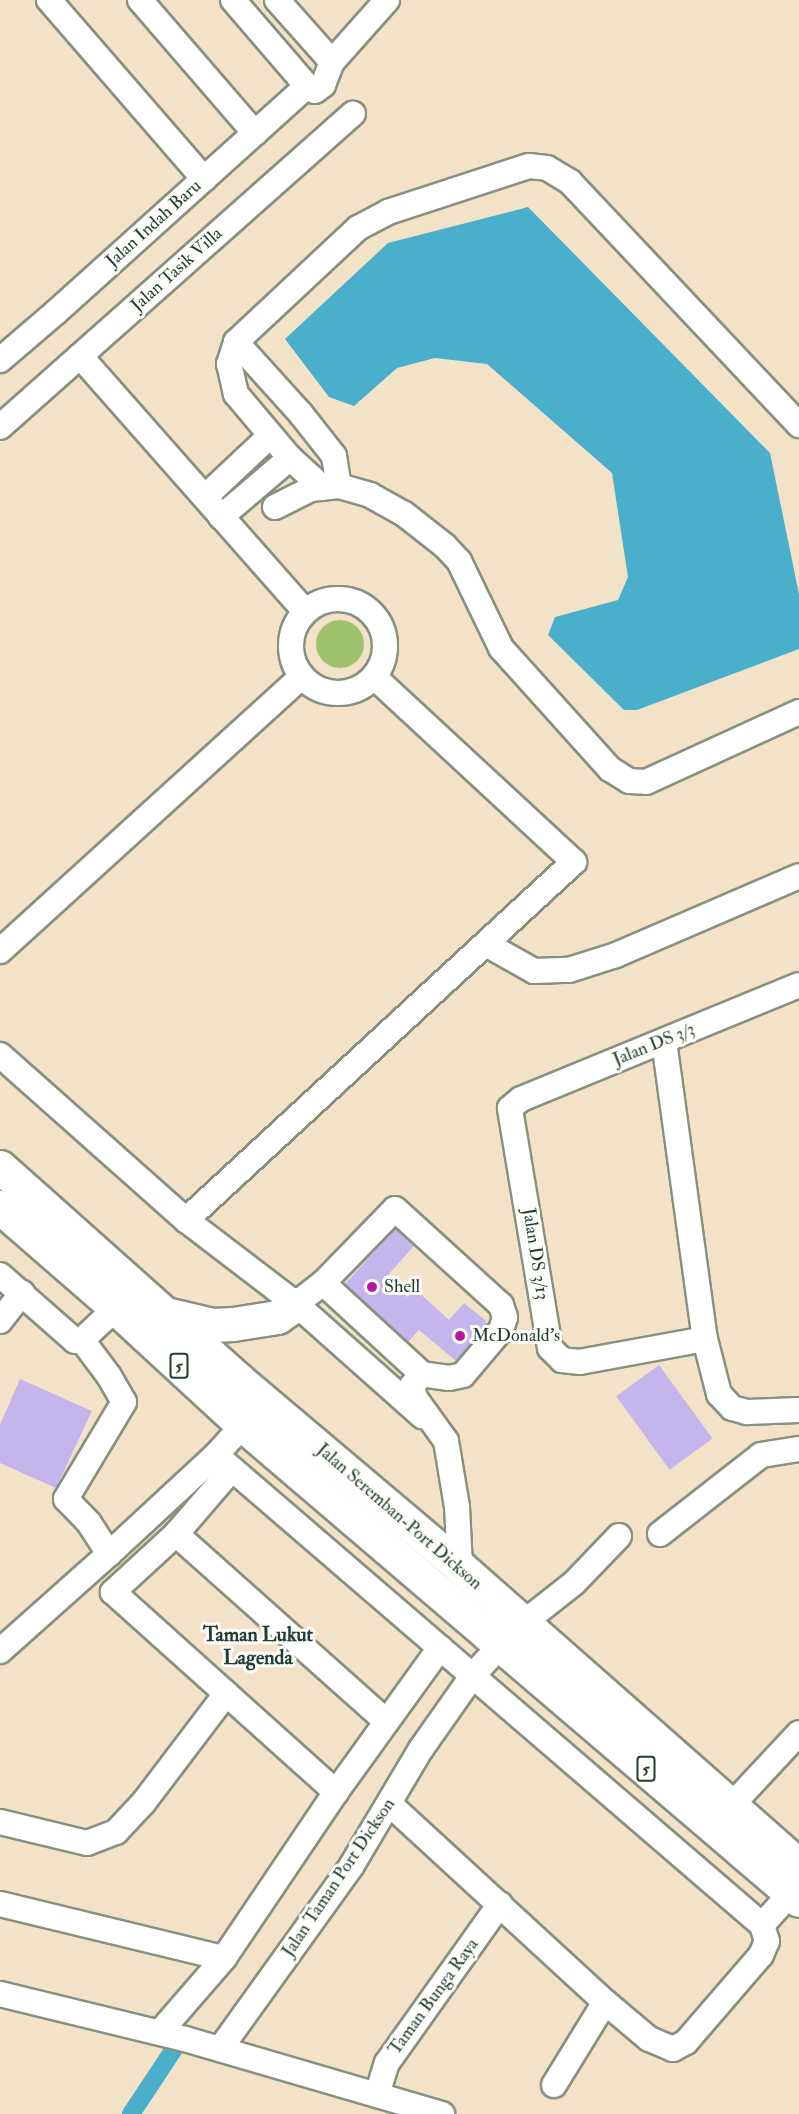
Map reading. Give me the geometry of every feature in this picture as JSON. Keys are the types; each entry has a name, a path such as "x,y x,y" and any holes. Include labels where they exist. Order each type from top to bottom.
{"highway":[{"name":"Jalan Seremban-Port Dickson","path":"0,1167 279,1415 460,1568 517,1629 796,1886"},
{"name":"Jalan Seremban-Port Dickson","path":"0,1207 116,1308 243,1425 517,1629 730,1807 796,1886"},
{"path":"164,1314 213,1325 233,1324 277,1317 296,1304"},
{"path":"240,1381 243,1425 262,1416 279,1415"}],"street":[{"path":"49,0 204,179"},
{"path":"140,0 255,133"},
{"path":"233,0 307,86"},
{"path":"277,0 332,62 387,0"},
{"name":"Jalan Indah Baru","path":"2,353 204,179 307,86 318,90 332,62"},
{"name":"Jalan Tasik Villa","path":"0,427 353,114"},
{"path":"799,425 570,182 547,168 528,166 387,212 358,228 236,342 229,364 236,394 290,458 331,487 370,495 403,513 445,546 459,561 501,648 610,769 629,781 646,782 799,712"},
{"path":"236,342 301,414 333,456 331,487"},
{"path":"80,356 306,612"},
{"path":"205,497 270,435"},
{"path":"221,517 290,458"},
{"path":"275,507 294,495 331,487"},
{"path":"334,599 350,600 370,612 383,632 385,648 382,663 374,677 361,687 346,692 330,692 315,686 302,676 295,664 292,636 306,612 319,603 334,599"},
{"path":"0,951 302,676"},
{"path":"186,1220 574,862 374,677"},
{"path":"486,944 534,971 569,970 616,955 799,876"},
{"name":"Jalan DS 3/3","path":"510,1108 521,1099 799,985"},
{"path":"664,1041 705,1339 719,1394 732,1408 747,1412 799,1410"},
{"path":"0,1055 186,1220 296,1304 435,1428 446,1441 451,1467 457,1507 460,1568"},
{"name":"Jalan DS 3/13","path":"510,1108 550,1348 562,1360 580,1362 705,1339"},
{"path":"296,1304 323,1283 395,1209 501,1305 505,1317 501,1329 463,1375 449,1378 422,1374 323,1283"},
{"path":"0,1275 71,1340 82,1340 116,1308"},
{"path":"0,1321 22,1293"},
{"path":"82,1340 124,1402 66,1499 89,1523 109,1554"},
{"path":"422,1374 412,1386 435,1428"},
{"path":"243,1425 224,1462 176,1534 113,1592 336,1792"},
{"path":"660,1534 761,1455 799,1449"},
{"path":"0,1651 109,1554 224,1462"},
{"path":"224,1462 762,1925 768,1936 761,1955 686,2042 673,2049 649,2039 605,2002 390,1804"},
{"path":"176,1534 386,1721"},
{"name":"Jalan Taman Port Dickson","path":"216,2048 352,1865 421,1749 473,1675 517,1629 574,1583 619,1536"},
{"path":"160,2032 224,1958 336,1792 440,1648"},
{"path":"0,1822 87,1843 116,1832 144,1802 226,1694"},
{"path":"730,1807 799,1733"},
{"path":"762,1925 796,1886"},
{"path":"0,1904 224,1958"},
{"name":"Taman Bunga Raya","path":"377,2095 387,2063 500,1904"},
{"path":"0,1994 160,2032 442,2114"},
{"path":"554,2085 605,2002"}],"green space":[{"path":"335,620 345,620 360,630 364,644 363,653 354,664 345,668 335,668 320,658 316,649 316,639 326,624"}],"water":[{"path":"528,207 770,453 799,594 799,649 637,710 624,710 548,635 555,617 618,600 628,577 612,473 487,364 435,358 397,368 354,406 329,397 285,339 388,243"}],"building":[{"name":"Shell","path":"395,1229 414,1246 386,1277 407,1297 415,1289 449,1320 464,1303 485,1320 487,1325 456,1361 419,1330 408,1342 345,1284"},
{"path":"659,1365 712,1439 670,1470 616,1396"},
{"path":"20,1379 92,1411 56,1488 0,1463 0,1425"}],"waterway":[{"path":"131,2114 178,2043"}],"place":[{"name":"Shell","path":"372,1287"},
{"name":"McDonald's","path":"460,1336"}],"district":[{"name":"Taman Lukut Lagenda","path":"258,1646"}]}
